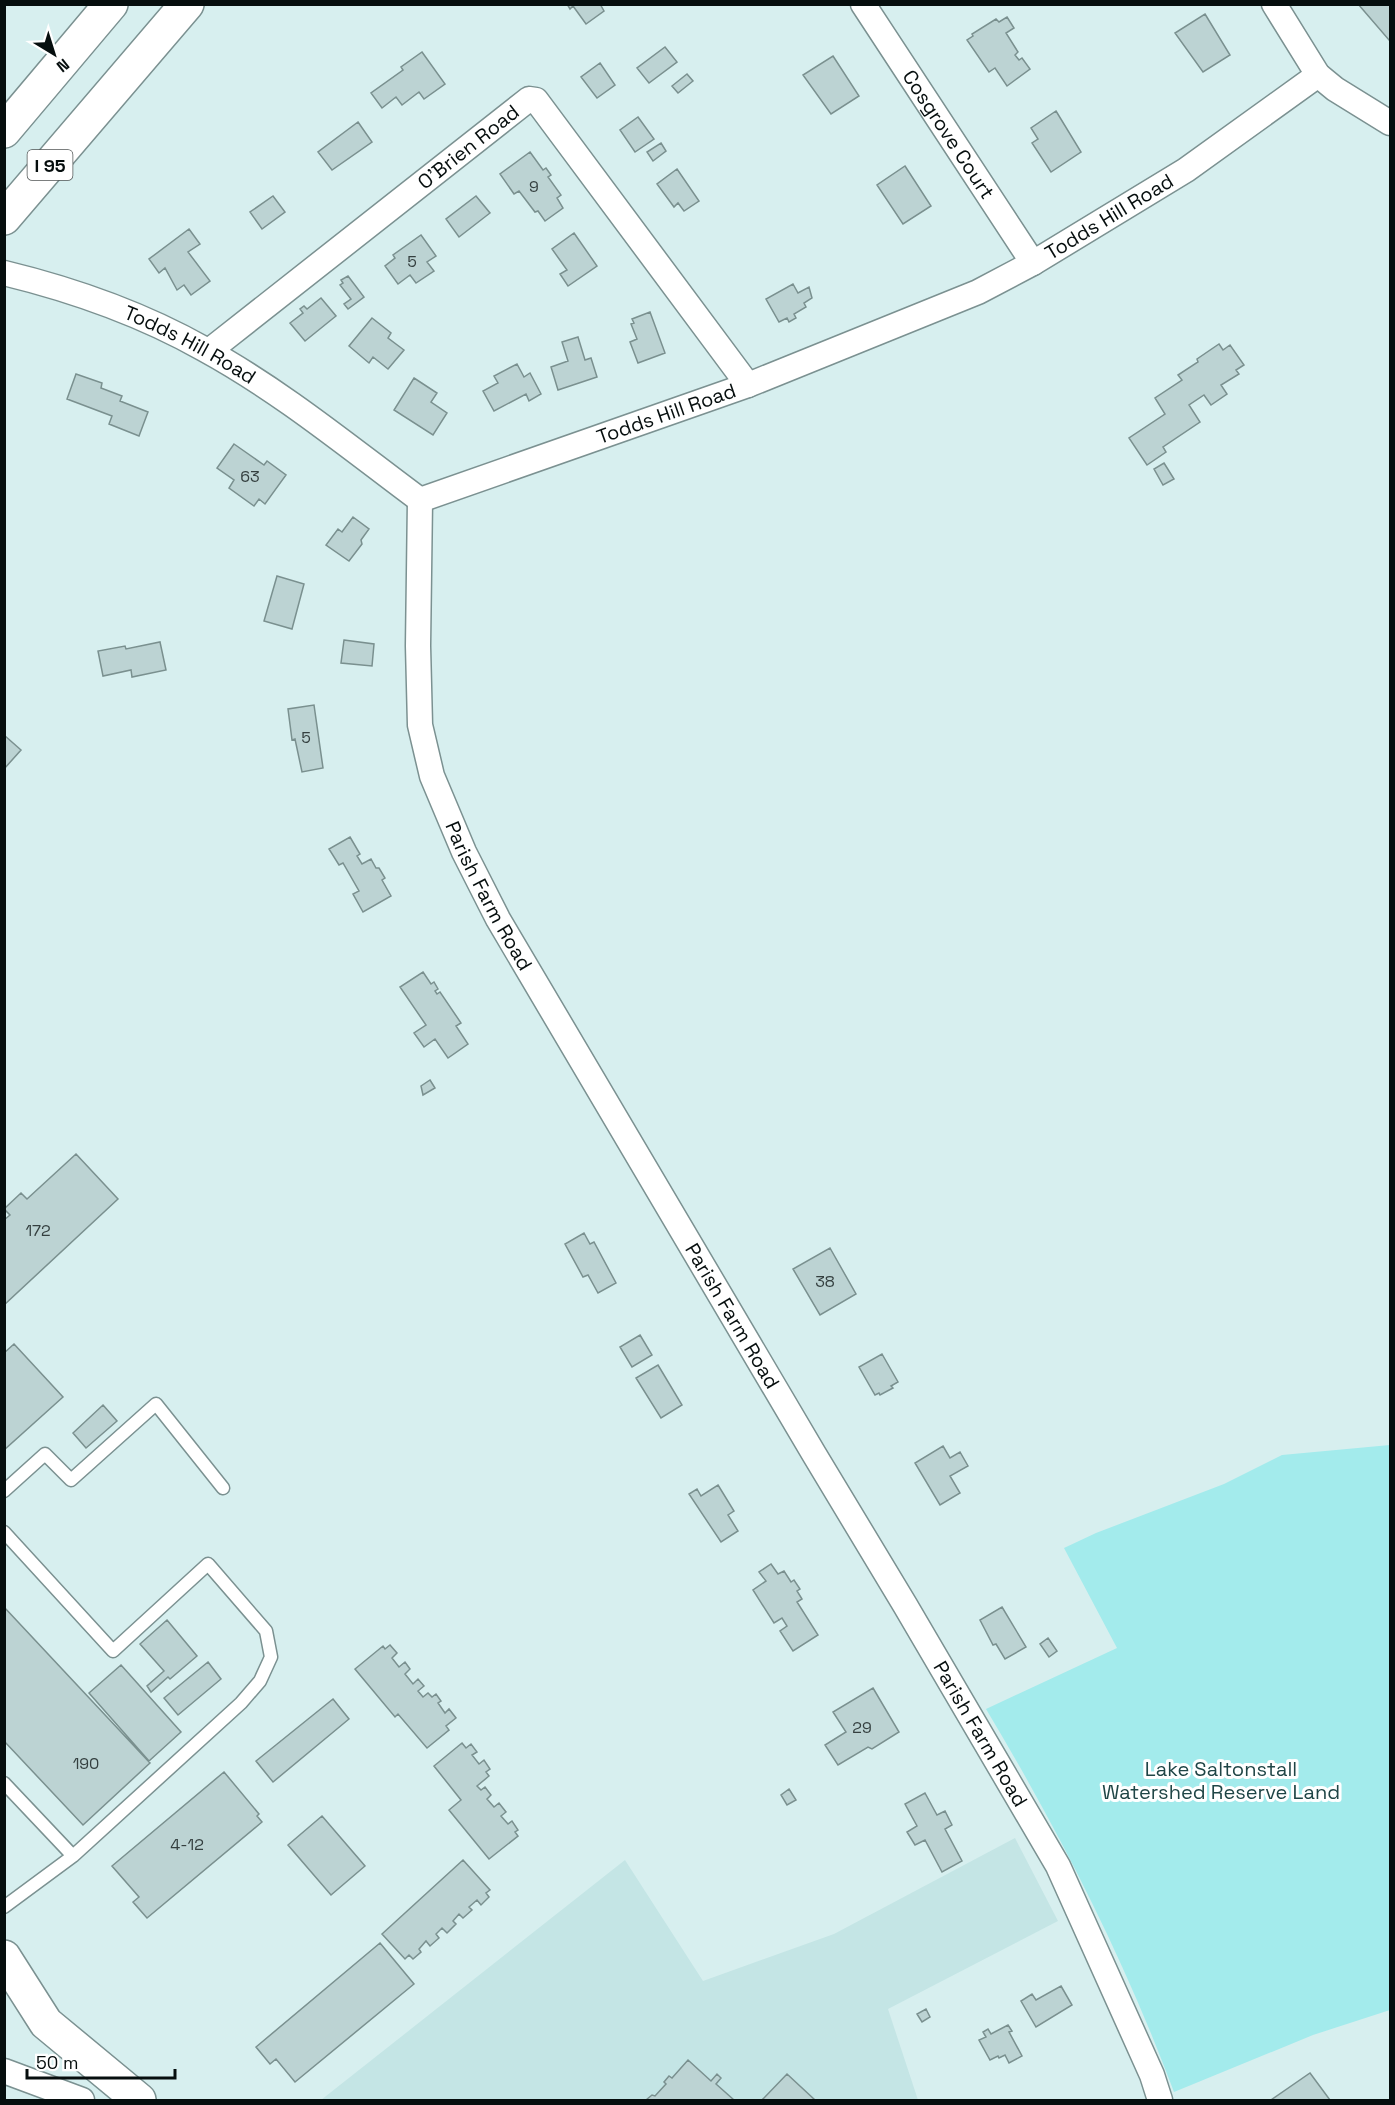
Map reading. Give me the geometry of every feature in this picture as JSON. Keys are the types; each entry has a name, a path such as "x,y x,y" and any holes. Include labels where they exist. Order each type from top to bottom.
{"main road":[{"path":"4,108 101,4"},
{"path":"4,131 111,4"},
{"name":"I 95","path":"4,218 187,4"},
{"path":"4,229 96,111"},
{"path":"4,1957 46,2023 140,2100"}],"street":[{"name":"Cosgrove Court","path":"863,4 1033,263"},
{"path":"1274,4 1318,75 1335,89 1390,123"},
{"name":"Todds Hill Road","path":"4,273 118,309 209,351 291,403 420,500 748,385 978,292 1033,263 1186,170 1318,75"},
{"name":"O'Brien Road","path":"209,351 529,99 536,100 748,385"},
{"name":"Parish Farm Road","path":"420,500 418,635 420,725 432,776 464,852 498,919 1058,1866 1152,2075 1160,2100"},
{"path":"4,2071 82,2100"}],"lane":[{"path":"4,1491 45,1454 71,1480 156,1404 223,1488"},
{"path":"4,1532 113,1651 208,1564 266,1631 271,1657 260,1681 241,1703 73,1856 4,1907"},
{"path":"4,1783 73,1856"}],"shaded area":[{"path":"1015,1838 1058,1921 888,2009 918,2100 321,2100 625,1860 703,1981 834,1934"}],"green space":[{"name":"Lake Saltonstall Watershed Reserve Land","path":"1390,1445 1390,2010 1313,2035 1174,2092 1134,1993 1089,1896 1039,1801 986,1709 1117,1648 1064,1548 1096,1533 1224,1484 1282,1455"}],"building":[{"path":"567,4 600,4 604,11 586,24 573,6 570,9"},
{"path":"1358,4 1390,4 1389,40"},
{"path":"1205,14 1230,55 1203,72 1175,33"},
{"path":"1007,17 1014,28 1006,33 1018,52 1015,55 1019,60 1022,58 1030,69 1007,86 995,68 989,72 967,40 973,36 972,34 996,19 999,22"},
{"path":"665,47 677,62 649,83 637,68"},
{"path":"422,52 445,84 424,99 419,92 402,105 396,97 382,108 371,93 403,70 401,67"},
{"path":"833,56 859,96 831,114 803,75"},
{"path":"600,63 615,85 597,98 581,77"},
{"path":"687,74 693,81 678,93 672,86"},
{"path":"1056,111 1081,152 1051,172 1032,143 1038,139 1031,128"},
{"path":"638,117 654,139 635,152 620,130"},
{"path":"358,122 372,142 332,170 318,152"},
{"path":"661,143 666,151 653,161 647,152"},
{"path":"530,152 543,170 546,168 551,175 548,177 561,195 557,198 563,208 545,221 519,191 514,194 500,174"},
{"path":"905,166 931,206 903,224 877,185"},
{"path":"677,169 699,201 684,211 678,203 674,207 657,184"},
{"path":"273,196 285,212 262,229 250,212"},
{"path":"476,196 490,213 459,237 446,219"},
{"path":"189,229 200,244 188,252 210,281 191,295 184,285 177,290 165,268 159,273 149,259"},
{"path":"574,233 597,266 568,286 560,274 567,270 552,249"},
{"path":"421,235 436,256 427,262 434,271 416,283 410,275 398,284 385,266 395,258 393,255"},
{"path":"348,276 364,297 348,309 344,304 351,299 340,285 343,283 341,280"},
{"path":"793,284 798,293 809,287 812,298 804,303 806,307 794,314 796,318 789,322 787,318 779,322 766,299"},
{"path":"321,298 336,316 305,341 290,323 303,313 300,309 304,306 307,309"},
{"path":"650,312 665,353 638,363 630,342 637,339 631,324 634,323 632,319"},
{"path":"372,318 391,333 388,338 404,350 388,369 373,357 369,363 349,346"},
{"path":"578,337 585,360 591,358 597,377 558,390 551,367 568,361 562,342"},
{"path":"1219,344 1223,350 1230,345 1244,365 1236,370 1239,374 1221,385 1227,394 1211,405 1204,395 1189,405 1200,422 1163,447 1166,452 1147,465 1129,438 1165,414 1155,398 1182,380 1178,375"},
{"path":"517,364 524,377 530,373 541,394 529,401 526,394 494,411 483,391 498,383 494,376"},
{"path":"76,374 102,383 101,388 122,396 120,401 148,412 139,436 109,424 112,416 67,399"},
{"path":"414,378 437,393 431,402 447,413 433,435 394,410"},
{"path":"234,444 264,465 267,461 286,475 265,504 259,499 254,506 229,488 234,480 217,468"},
{"path":"1164,463 1174,479 1163,485 1154,469"},
{"path":"353,517 369,529 361,540 362,544 349,561 326,545 338,529 342,532"},
{"path":"277,576 304,584 292,629 264,621"},
{"path":"344,640 374,644 372,666 341,663"},
{"path":"160,642 166,670 132,677 131,670 103,676 98,651 125,646 126,649"},
{"path":"314,705 323,768 302,772 295,739 292,740 288,709"},
{"path":"4,735 21,750 4,769"},
{"path":"350,837 360,854 357,856 362,864 371,859 376,868 379,868 385,878 382,880 391,896 363,912 353,894 359,891 343,863 339,865 329,849"},
{"path":"423,972 431,984 434,982 438,989 435,991 437,994 440,992 461,1023 456,1026 468,1044 448,1058 435,1039 424,1047 414,1033 426,1025 400,987"},
{"path":"430,1080 435,1088 423,1095 421,1086"},
{"path":"76,1154 118,1199 4,1305 4,1220 10,1215 4,1209 21,1193 27,1199"},
{"path":"584,1233 590,1244 594,1242 616,1283 598,1293 588,1275 583,1277 565,1244"},
{"path":"830,1248 856,1294 820,1315 793,1269"},
{"path":"640,1335 652,1355 632,1367 620,1347"},
{"path":"14,1344 63,1397 4,1450 4,1353"},
{"path":"882,1354 898,1382 891,1386 893,1388 880,1395 879,1393 875,1395 859,1367"},
{"path":"658,1365 682,1405 661,1418 636,1378"},
{"path":"103,1405 117,1421 86,1448 73,1433"},
{"path":"943,1446 950,1458 960,1452 968,1466 950,1476 960,1493 940,1505 915,1463"},
{"path":"718,1485 734,1511 728,1515 738,1531 721,1542 689,1494 697,1489 701,1496"},
{"path":"771,1564 778,1574 784,1571 791,1582 794,1580 800,1589 797,1591 802,1599 797,1602 818,1635 793,1651 780,1631 787,1626 782,1618 774,1623 753,1590 766,1581 759,1572"},
{"path":"4,1607 150,1763 83,1825 4,1741"},
{"path":"1002,1607 1026,1647 1005,1659 996,1644 993,1645 980,1620"},
{"path":"167,1620 197,1656 151,1692 147,1686 164,1671 140,1644"},
{"path":"1048,1638 1057,1651 1049,1657 1040,1644"},
{"path":"390,1645 397,1653 392,1658 399,1667 405,1662 410,1669 405,1674 413,1684 418,1679 424,1686 418,1691 423,1697 428,1693 432,1697 436,1694 441,1701 438,1703 445,1713 449,1709 456,1718 446,1726 449,1730 427,1748 398,1714 395,1717 355,1669 383,1646 385,1649"},
{"path":"208,1662 221,1679 178,1715 164,1698"},
{"path":"121,1665 181,1732 149,1761 89,1693"},
{"path":"873,1688 899,1732 872,1749 868,1747 838,1765 825,1745 846,1732 833,1712"},
{"path":"333,1699 349,1719 273,1782 256,1761"},
{"path":"462,1743 466,1748 471,1744 477,1752 472,1755 479,1764 484,1760 490,1769 486,1772 489,1776 477,1786 481,1790 485,1787 491,1795 487,1799 494,1807 499,1803 506,1812 501,1816 508,1824 512,1821 518,1830 515,1832 518,1836 489,1859 449,1810 461,1800 434,1766"},
{"path":"224,1772 259,1814 257,1816 262,1822 147,1918 133,1902 139,1897 112,1866"},
{"path":"789,1789 796,1800 787,1805 781,1795"},
{"path":"925,1793 937,1815 945,1811 952,1825 945,1829 962,1861 942,1872 925,1840 915,1845 907,1832 917,1826 905,1804"},
{"path":"322,1816 365,1866 331,1895 288,1845"},
{"path":"463,1860 490,1890 486,1893 489,1897 481,1905 477,1900 469,1907 472,1910 463,1918 459,1914 453,1921 456,1924 447,1933 442,1928 436,1934 439,1938 430,1946 426,1941 419,1949 421,1952 413,1959 409,1955 405,1959 382,1934"},
{"path":"380,1943 414,1984 295,2082 276,2059 270,2064 256,2047"},
{"path":"1061,1986 1072,2005 1036,2027 1021,2001 1032,1994 1036,2000"},
{"path":"926,2009 930,2017 922,2022 917,2014"},
{"path":"1008,2025 1012,2031 1009,2032 1022,2056 1009,2063 1005,2055 990,2060 979,2040 986,2037 983,2032 988,2029 991,2034"},
{"path":"688,2060 711,2081 717,2074 721,2078 716,2084 734,2100 646,2100 652,2095 655,2096 666,2084 664,2082 669,2076 672,2078"},
{"path":"1310,2073 1330,2100 1271,2100"},
{"path":"787,2074 815,2100 762,2100"}]}
